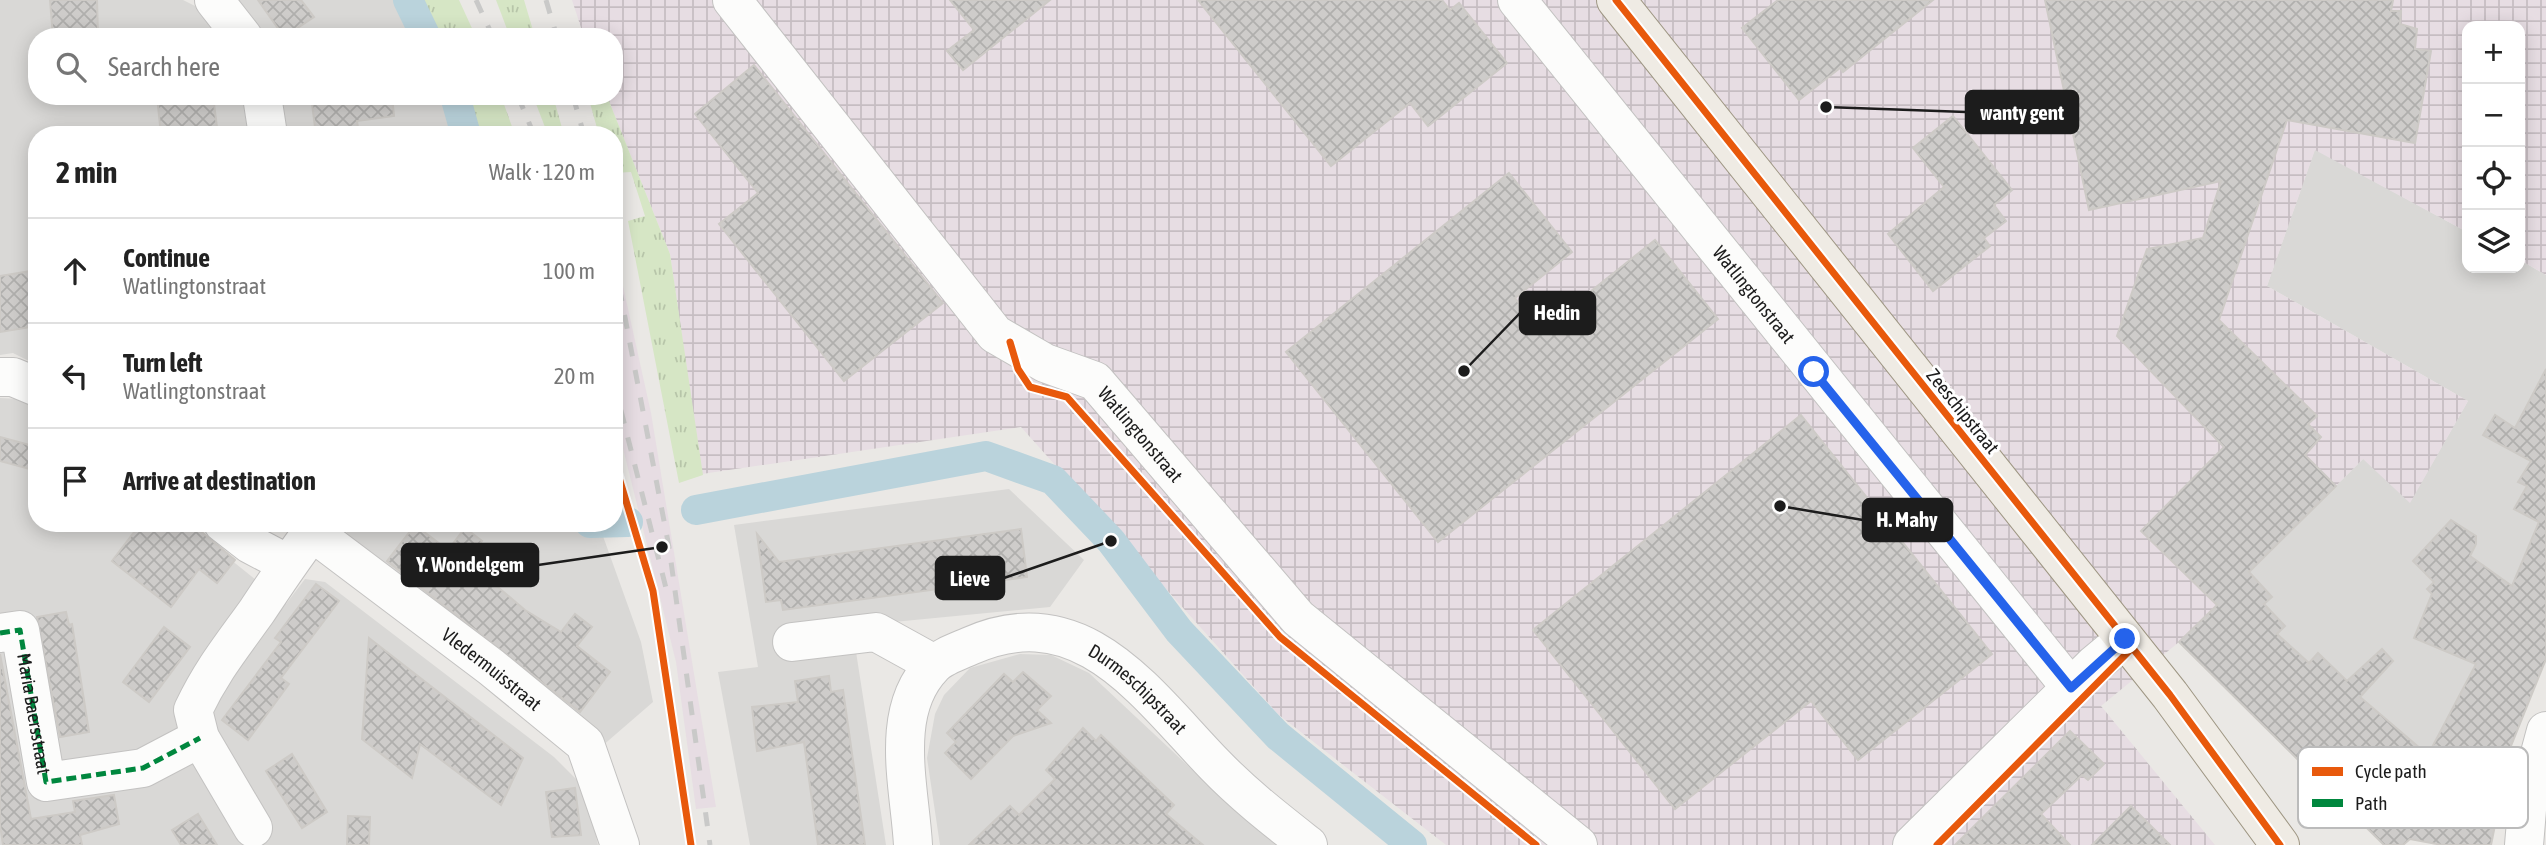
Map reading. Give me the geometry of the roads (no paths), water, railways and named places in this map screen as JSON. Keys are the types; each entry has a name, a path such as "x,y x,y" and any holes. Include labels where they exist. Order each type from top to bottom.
{"main road":[{"name":"Zeeschipstraat","path":"1616,0 2125,639 2280,845"},
{"name":"Zeeschipstraat","path":"2238,788 2299,845"}],"street":[{"path":"214,0 223,7 237,28"},
{"name":"Watlingtonstraat","path":"733,0 995,334 1045,363 1095,381 1297,618 1578,845"},
{"name":"Watlingtonstraat","path":"1517,0 2071,688"},
{"path":"263,105 267,126"},
{"path":"0,377 13,377 28,383"},
{"path":"235,532 250,544 286,563"},
{"path":"253,828 200,738 193,710 208,680 286,563 312,532"},
{"name":"Vledermuisstraat","path":"320,532 585,744 620,845"},
{"name":"Maria Baersstraat","path":"0,633 20,630 46,782 143,768 200,738"},
{"path":"792,642 876,632 934,664 919,686 907,716 907,788 913,841"},
{"name":"Durmeschipstraat","path":"934,664 996,635 1017,632 1057,633 1090,647 1122,667 1243,794 1308,845"},
{"path":"1912,845 2071,688 2125,639"},
{"path":"2528,798 2546,731"}],"waterway":[{"path":"408,0 422,28"},
{"path":"458,105 463,126"},
{"path":"696,510 986,456 1053,480 1111,541 1179,631 1278,736 1412,845"},
{"path":"623,522 628,522"}],"railway":[{"path":"476,0 489,28"},
{"path":"546,0 554,28"},
{"path":"522,105 530,126"},
{"path":"576,105 581,126"},
{"path":"623,307 669,547 710,845"},
{"path":"623,418 667,592"}],"place":[{"name":"wanty gent","path":"1826,107"},
{"name":"Hedin","path":"1464,371"},
{"name":"H. Mahy","path":"1780,506"},
{"name":"Lieve","path":"1111,541"},
{"name":"Y. Wondelgem","path":"662,547"}]}
